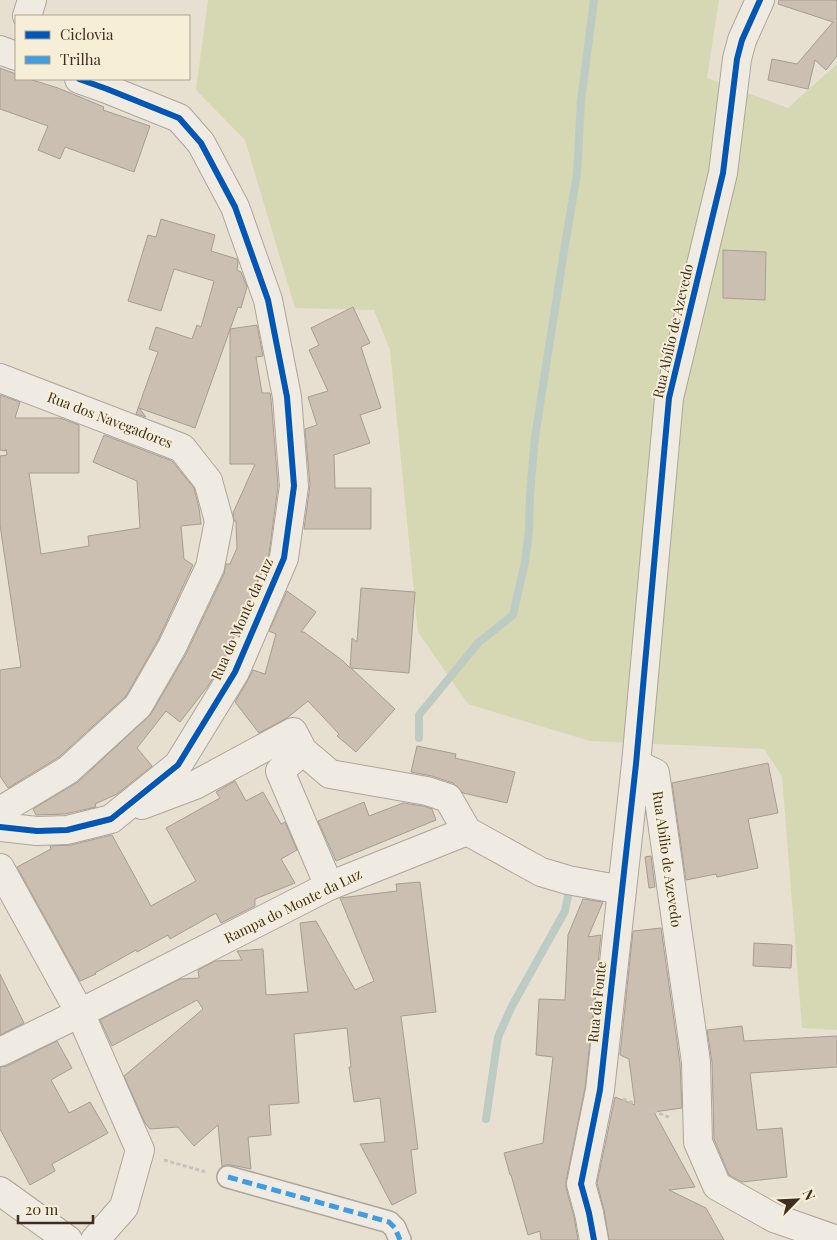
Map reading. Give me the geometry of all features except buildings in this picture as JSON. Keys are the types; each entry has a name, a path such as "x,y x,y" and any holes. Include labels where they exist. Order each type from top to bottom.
{"street":[{"path":"27,15 32,0"},
{"name":"Rua Abílio de Azevedo","path":"760,0 742,40 737,59 723,174 669,398 636,764 655,773 696,1062 698,1142 717,1186 774,1218 837,1240"},
{"path":"0,50 15,56"},
{"name":"Rua do Monte da Luz","path":"0,827 37,831 67,830 111,819 178,765 235,672 284,558 294,486 287,397 268,300 235,208 201,143 179,118 82,80"},
{"name":"Rua dos Navegadores","path":"0,378 182,448 208,481 219,521 210,567 172,647 138,706 68,770 0,810"},
{"path":"111,819 167,794 195,785 294,732 303,751 330,774 427,790 448,798 467,831 541,872 568,880 622,890"},
{"path":"303,751 280,771 329,886"},
{"name":"Rua da Fonte","path":"594,1240 581,1184 600,1090 636,764"},
{"name":"Rampa do Monte da Luz","path":"0,1052 329,886 467,831"},
{"path":"0,868 80,1013 140,1150 124,1207 95,1240"},
{"path":"228,1177 389,1222 395,1228 400,1240"},
{"path":"0,1192 68,1240"}],"path":[{"path":"600,1090 698,1128"},
{"path":"139,1154 228,1177"}],"green space":[{"path":"208,0 719,0 707,78 788,108 837,64 837,1030 802,1028 782,776 764,749 590,741 468,704 418,632 390,350 374,310 295,308 245,140 196,90"}],"waterway":[{"path":"419,738 419,715 478,643 513,615 525,562 529,531 535,437 577,174 581,101 594,0"},
{"path":"486,1119 498,1037 512,1006 565,911 568,896"}],"marked path":[{"path":"228,1177 389,1222 395,1228 400,1240"}],"cycle path":[{"path":"594,1240 581,1184 600,1090 636,764 669,398 723,173 737,59 742,40 760,0"},
{"path":"0,827 37,831 67,830 111,819 178,765 235,672 284,558 294,486 287,397 268,300 235,207 201,143 179,118 82,80"}]}
